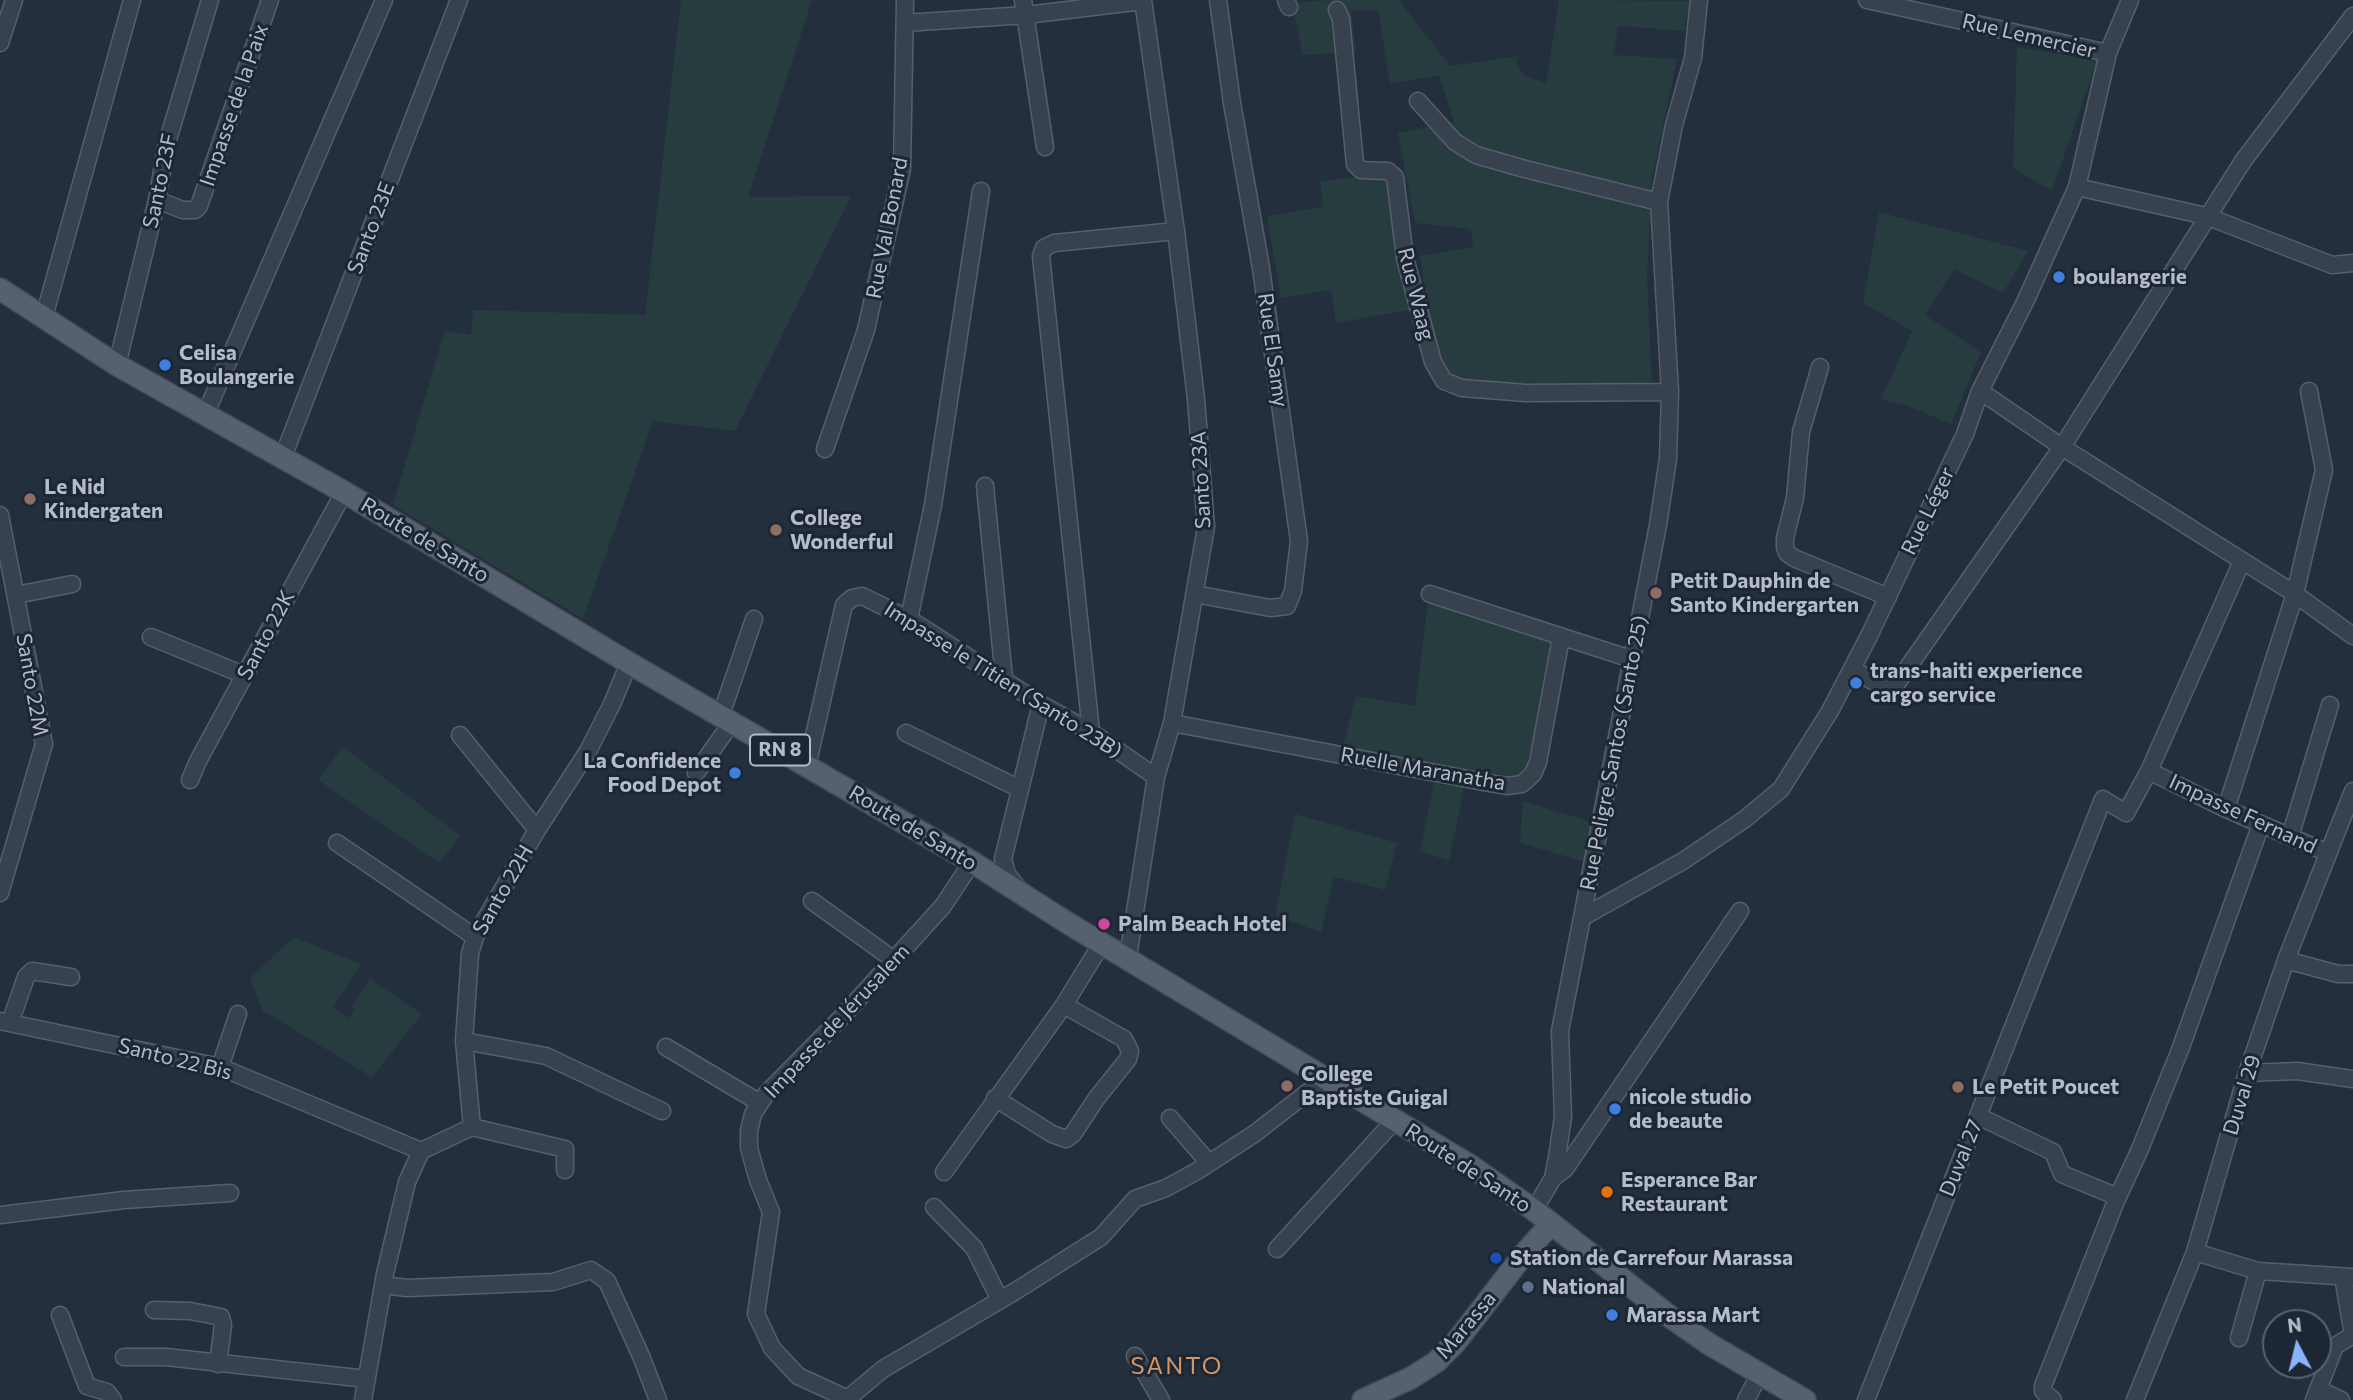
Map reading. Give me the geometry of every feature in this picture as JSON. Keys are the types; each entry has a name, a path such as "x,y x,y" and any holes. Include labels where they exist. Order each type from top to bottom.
{"main road":[{"name":"Route de Santo","path":"0,289 117,365 344,492 629,663 972,862 1471,1166 1534,1210 1673,1319 1805,1400"},
{"name":"Marassa","path":"1363,1400 1410,1378 1436,1362 1456,1342 1524,1254 1550,1225"}],"street":[{"path":"0,43 14,0"},
{"path":"44,317 132,0"},
{"name":"Santo 23F","path":"117,365 157,200 167,143 210,0"},
{"name":"Impasse de la Paix","path":"157,200 183,210 195,210 199,206 270,0"},
{"path":"206,413 384,0"},
{"name":"Santo 23E","path":"283,457 459,0"},
{"name":"Rue Val Bonard","path":"825,449 866,330 902,169 905,0"},
{"name":"Rue El Samy","path":"1195,594 1270,608 1287,606 1293,591 1299,541 1261,268 1232,103 1218,0"},
{"name":"Rue Peligre Santos (Santo 25)","path":"1534,1210 1553,1178 1563,1117 1560,1031 1658,525 1668,459 1670,392 1659,202 1674,125 1693,58 1699,0"},
{"name":"Rue Lemercier","path":"1867,0 2108,53"},
{"name":"Rue Léger","path":"1583,917 1683,861 1745,819 1781,789 1830,711 1888,597 1965,434 1980,391 2025,302 2077,187 2108,53 2130,0"},
{"path":"905,23 1024,7 1143,1"},
{"name":"Santo 23A","path":"1128,957 1156,777 1172,723 1206,527 1196,400 1176,231 1143,1"},
{"path":"1024,7 1045,147"},
{"name":"Rue Waag","path":"1337,10 1341,19 1355,164 1361,170 1388,171 1395,177 1405,258 1433,362 1444,381 1462,388 1526,393 1670,392"},
{"path":"1852,669 1878,684 1889,686 1897,683 2062,447 2243,161 2353,16"},
{"path":"1418,101 1455,142 1476,155 1525,170 1659,202"},
{"path":"2077,187 2206,216 2332,265 2353,263"},
{"path":"909,619 933,505 981,191"},
{"path":"1091,732 1041,256 1044,248 1054,243 1176,231"},
{"path":"1820,367 1801,432 1795,498 1785,547 1787,553 1794,558 1888,597"},
{"path":"1980,391 2062,447 2295,594 2353,636"},
{"path":"2226,809 2295,594 2324,470 2309,391"},
{"path":"985,486 1004,678"},
{"name":"Santo 22K","path":"190,779 344,492"},
{"name":"Santo 22M","path":"0,515 44,744 0,893"},
{"path":"2149,771 2242,561"},
{"path":"16,595 72,583"},
{"path":"1430,594 1631,659"},
{"name":"Impasse le Titien (Santo 23B)","path":"807,766 844,606 852,598 862,596 909,619 1041,704 1091,732 1156,777"},
{"path":"696,773 726,719 754,619"},
{"path":"151,637 244,675"},
{"name":"Ruelle Maranatha","path":"1172,723 1489,783 1507,786 1522,783 1533,774 1538,762 1561,638"},
{"name":"Santo 22H","path":"472,1127 464,1041 470,954 475,937 537,830 588,751 629,663"},
{"path":"1026,897 1006,874 1003,859 1041,704"},
{"path":"2290,837 2330,705"},
{"path":"906,733 1020,789"},
{"path":"460,735 537,830"},
{"name":"Impasse Fernand","path":"2103,799 2126,813 2149,771 2226,809 2328,853"},
{"name":"Duval 29","path":"2135,1400 2195,1252 2247,1073 2286,960 2353,791"},
{"name":"Duval 27","path":"1866,1400 2103,799"},
{"path":"2053,1400 2043,1391 2043,1386 2116,1201 2180,1050 2261,824"},
{"path":"337,843 475,937"},
{"name":"Impasse de Jérusalem","path":"847,1399 797,1376 772,1348 756,1314 771,1212 749,1148 749,1131 753,1114 766,1094 943,906 972,862"},
{"path":"812,901 894,960"},
{"path":"1553,1178 1565,1169 1740,911"},
{"path":"944,1172 1064,1005 1102,943"},
{"path":"2286,960 2339,974 2353,974"},
{"path":"5,1022 26,977 32,971 71,977"},
{"path":"995,1098 1060,1138 1070,1138 1073,1134 1096,1099 1128,1059 1129,1051 1124,1039 1064,1005"},
{"path":"220,1067 237,1014"},
{"name":"Santo 22 Bis","path":"5,1022 220,1067 421,1151"},
{"path":"464,1041 546,1056 662,1111"},
{"path":"666,1047 760,1103"},
{"path":"2247,1073 2297,1071 2353,1079"},
{"path":"847,1399 883,1369 1101,1237 1135,1199 1166,1188 1209,1163 1254,1134 1326,1079"},
{"path":"1978,1116 2053,1152 2062,1174 2113,1195 2116,1201"},
{"path":"1170,1118 1209,1163"},
{"path":"1277,1249 1395,1120"},
{"path":"363,1400 383,1285 407,1182 421,1151 472,1127 565,1149 565,1170"},
{"path":"0,1215 124,1200 230,1194"},
{"path":"934,1207 974,1248 1000,1300"},
{"path":"2195,1252 2258,1271 2348,1277 2353,1334 2335,1346 2316,1395 2341,1400"},
{"path":"383,1285 407,1289 553,1282 591,1270 607,1281 658,1400"},
{"path":"2239,1338 2258,1271"},
{"path":"154,1310 190,1311 221,1317 223,1325 218,1364"},
{"path":"61,1315 87,1386 107,1392 113,1400"},
{"path":"124,1357 155,1356 367,1379"},
{"path":"1135,1356 1161,1400"},
{"path":"1746,1400 1760,1373"}],"green space":[{"path":"681,0 812,0 748,197 851,196 735,431 653,421 583,619 393,505 445,330 471,335 473,310 645,315"},
{"path":"1399,0 1450,66 1519,56 1516,63 1524,76 1546,83 1559,0 1692,1 1684,31 1618,26 1614,55 1677,59 1652,179 1647,277 1652,388 1586,390 1449,380 1429,321 1420,256 1473,247 1471,229 1415,223 1398,133 1454,122 1439,75 1390,84 1378,10 1351,11 1356,52 1303,55 1292,3"},
{"path":"2017,47 2097,60 2052,191 2013,168"},
{"path":"1391,174 1415,309 1336,323 1331,290 1281,298 1267,216 1323,207 1320,181"},
{"path":"1879,212 2028,251 2003,293 1954,269 1925,315 1981,352 1951,424 1905,405 1881,399 1912,331 1863,303"},
{"path":"1428,601 1553,642 1523,786 1342,751 1356,696 1415,706"},
{"path":"343,747 461,836 439,863 318,780"},
{"path":"1434,783 1464,788 1449,861 1420,851"},
{"path":"1523,801 1591,822 1586,862 1520,843"},
{"path":"1295,814 1397,843 1385,890 1334,877 1321,932 1275,916"},
{"path":"294,937 361,964 333,1008 349,1018 355,1010 351,1007 370,979 422,1014 372,1077 263,1011 250,978"}],"place":[{"name":"boulangerie","path":"2059,277"},
{"name":"Celisa Boulangerie","path":"165,365"},
{"name":"Le Nid Kindergaten","path":"30,499"},
{"name":"College Wonderful","path":"776,530"},
{"name":"Petit Dauphin de Santo Kindergarten","path":"1656,593"},
{"name":"trans-haiti experience cargo service","path":"1856,683"},
{"name":"La Confidence Food Depot","path":"735,773"},
{"name":"Palm Beach Hotel","path":"1104,924"},
{"name":"College Baptiste Guigal","path":"1287,1086"},
{"name":"Le Petit Poucet","path":"1958,1087"},
{"name":"nicole studio de beaute","path":"1615,1109"},
{"name":"Esperance Bar Restaurant","path":"1607,1192"},
{"name":"Station de Carrefour Marassa","path":"1496,1258"},
{"name":"National","path":"1528,1287"},
{"name":"Marassa Mart","path":"1612,1315"}],"district":[{"name":"SANTO","path":"1177,1366"}]}
